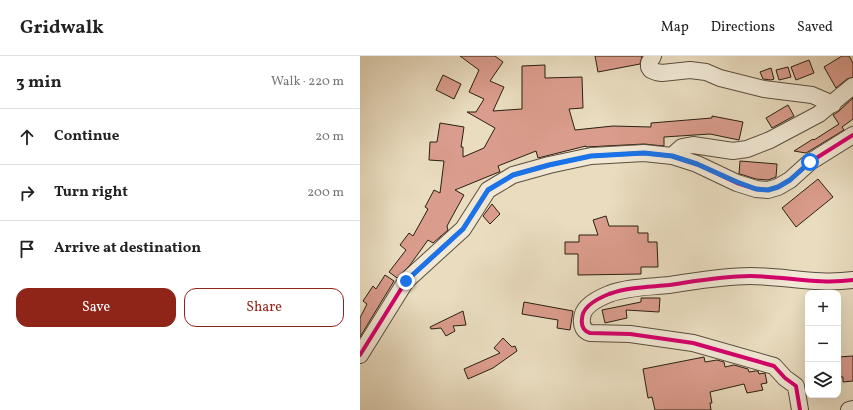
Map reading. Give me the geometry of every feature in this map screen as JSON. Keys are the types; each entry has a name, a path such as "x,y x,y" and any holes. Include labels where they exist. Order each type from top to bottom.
{"street":[{"path":"653,56 649,63 649,67 651,70 656,72 662,73 690,70 706,72 720,78 764,89 812,95 833,104"},
{"path":"672,156 682,147 693,145 733,151 747,149 777,137 819,114 853,86"},
{"path":"360,355 406,281 463,229 488,190 513,175 591,156 644,153 672,156 697,164 756,189 768,190 778,187 790,180 810,162 853,134"},
{"path":"800,410 796,386 785,378 774,366 693,343 630,334 590,333 585,331 582,326 582,314 586,307 595,301 609,294 628,289 730,277 751,276 823,282 853,280"},
{"path":"849,410 853,409"}],"building":[{"path":"460,56 495,56 503,62 490,81 504,87 493,111 522,109 522,66 545,65 545,78 582,77 583,108 569,109 575,130 613,126 651,127 651,123 712,118 712,116 743,122 739,140 710,134 664,137 664,146 644,144 586,146 538,158 536,151 498,166 500,172 455,190 464,195 447,226 448,230 433,243 428,240 410,265 397,278 389,272 406,250 400,245 409,233 413,236 428,209 425,207 434,190 440,193 444,161 429,160 430,142 437,142 440,123 464,127 461,147 463,147 463,157 484,148 495,128 467,112 476,112 484,99 469,92 479,70"},
{"path":"595,56 642,56 640,64 598,72"},
{"path":"842,56 849,56 853,63 853,77 847,79 836,88 824,67"},
{"path":"809,60 814,73 796,80 791,67"},
{"path":"788,67 791,77 779,80 776,70"},
{"path":"771,68 774,79 763,79 760,72"},
{"path":"443,75 461,84 454,99 436,90"},
{"path":"853,98 853,119 842,127 844,130 806,153 794,151 839,124 833,115"},
{"path":"788,105 794,116 772,128 766,118"},
{"path":"740,161 777,164 776,177 768,180 756,179 739,174"},
{"path":"818,179 833,197 796,227 782,208"},
{"path":"492,204 500,214 490,224 483,216"},
{"path":"606,216 609,226 638,226 638,233 648,233 648,242 657,242 658,267 641,267 641,274 578,275 578,254 565,254 565,242 579,242 579,235 598,235 593,220"},
{"path":"385,275 394,281 360,337 360,318 367,304 363,301 373,286 376,289"},
{"path":"641,298 660,298 659,312 626,310 627,318 605,323 602,310 641,302"},
{"path":"524,302 573,311 570,330 557,328 558,320 522,314"},
{"path":"463,311 466,325 453,326 455,331 446,336 441,328 431,329 430,327"},
{"path":"503,338 512,347 515,346 517,351 493,368 468,379 464,369 500,353 494,348"},
{"path":"853,356 853,381 843,382 843,377 841,377 841,357"},
{"path":"704,357 705,362 717,360 724,362 725,367 734,365 748,369 749,372 758,371 759,374 765,373 767,383 761,384 763,390 747,393 744,384 710,392 712,403 710,403 711,410 655,410 652,397 648,398 643,369"}],"cycle path":[{"path":"360,355 406,281 463,229 488,190 513,175 591,156 644,153 672,156 697,164 737,183 756,189 768,190 778,187 790,180 810,162 853,135"},
{"path":"800,410 796,386 785,378 774,366 693,343 630,334 590,333 583,328 583,314 592,303 616,292 710,279 740,276 763,276 814,281 853,280"}],"route":[{"path":"406,281 463,229 488,190 513,175 591,156 644,153 672,156 697,164 756,189 768,190 778,187 790,180 810,162"}]}
